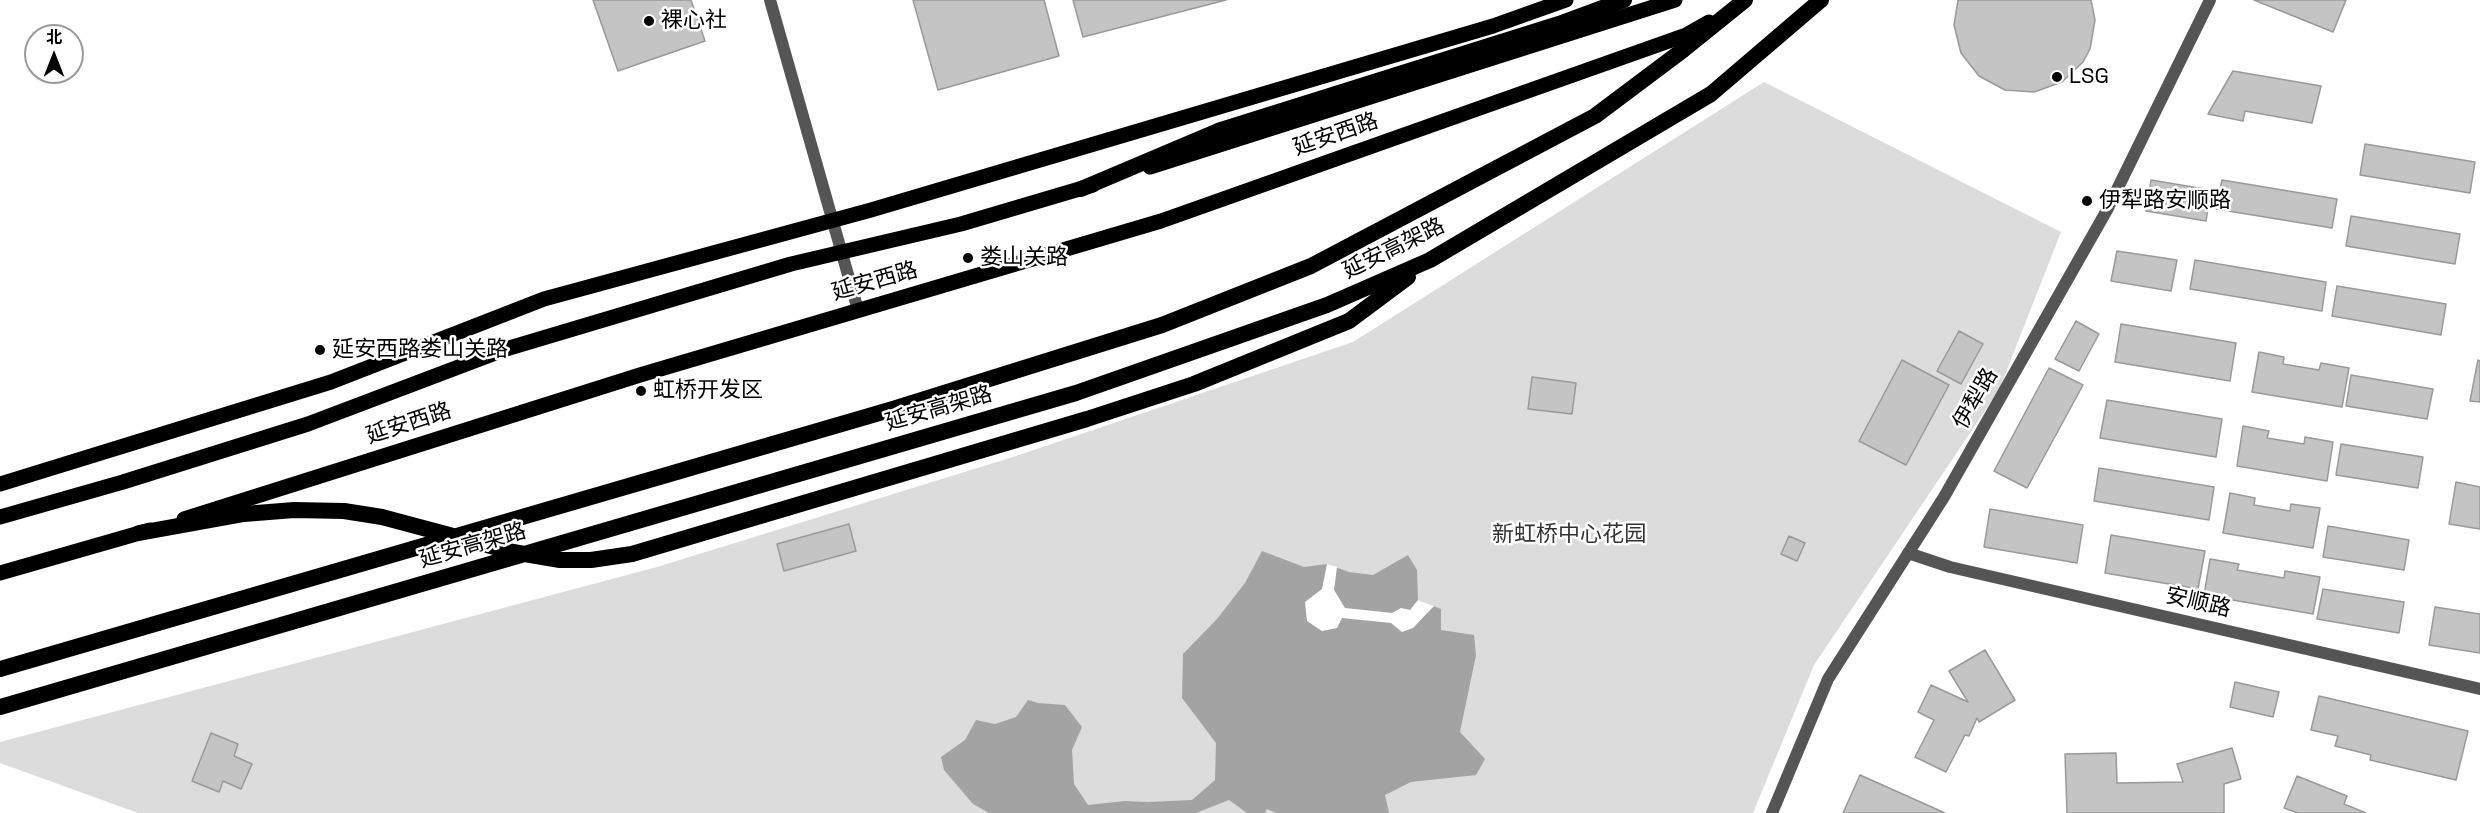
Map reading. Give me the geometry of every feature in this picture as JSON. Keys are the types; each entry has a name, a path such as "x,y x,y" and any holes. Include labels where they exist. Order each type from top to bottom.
{"highway":[{"path":"1081,189 1218,131 1559,24 1623,0"},
{"name":"延安高架路","path":"0,669 893,409 1162,325 1311,266 1595,116 1745,0"},
{"name":"延安高架路","path":"0,707 1076,393 1327,305 1430,261 1711,94 1821,0"},
{"path":"139,533 244,514 294,510 344,512 382,517 513,552 560,560 591,560 650,549 1194,384 1349,321 1430,261"}],"main road":[{"path":"0,484 331,382 544,299 832,221 1493,26 1566,0"},
{"name":"延安西路","path":"0,518 123,483 308,424 506,349 779,267 961,224 1081,189 1675,0"},
{"name":"延安西路","path":"0,573 139,533 640,375 1161,221 1686,35 1749,0"}],"street":[{"path":"770,0 858,310"},
{"name":"伊犁路","path":"1772,813 1827,679 1944,497 2107,210 2210,0"},
{"name":"安顺路","path":"1908,553 1950,567 2480,689"}],"green space":[{"name":"新虹桥中心花园","path":"1764,82 2061,232 1999,390 1814,665 1753,813 138,813 0,763 0,742 657,567 1013,457 1353,342"}],"shaded area":[{"path":"1262,551 1304,567 1327,564 1349,572 1373,575 1408,555 1417,570 1418,600 1441,609 1441,630 1474,635 1476,655 1460,732 1485,759 1476,775 1411,782 1385,795 1389,813 1276,813 1267,809 1265,813 1247,813 1229,800 1196,813 989,813 973,804 944,770 941,757 965,740 976,720 995,724 1016,717 1028,700 1065,705 1082,727 1072,750 1074,784 1088,805 1125,801 1192,800 1215,780 1216,743 1182,698 1183,654 1217,619 1245,583"}],"pier":[{"path":"1327,564 1337,567 1334,590 1345,608 1392,613 1401,608 1410,610 1418,600 1434,606 1413,628 1402,632 1391,623 1342,618 1337,628 1322,631 1307,621 1305,602 1322,589"}],"building":[{"name":"裸心社","path":"593,0 691,0 705,41 618,71"},
{"path":"913,0 1044,0 1059,56 938,90"},
{"path":"1073,0 1226,0 1083,37"},
{"path":"1958,0 2091,0 2095,20 2090,49 2083,62 2062,82 2034,92 2005,90 1979,76 1961,53 1954,25"},
{"path":"2254,0 2346,0 2333,32"},
{"path":"2233,71 2321,86 2312,123 2245,111 2243,121 2208,114"},
{"path":"2365,144 2475,162 2470,193 2360,175"},
{"path":"2151,180 2211,190 2206,221 2146,211"},
{"path":"2222,180 2337,199 2332,228 2216,209"},
{"path":"2351,216 2460,234 2455,264 2346,246"},
{"path":"2117,251 2177,260 2171,291 2111,281"},
{"path":"2195,260 2326,282 2322,311 2190,289"},
{"path":"2337,286 2446,304 2441,335 2332,316"},
{"path":"2076,321 2099,334 2079,371 2055,359"},
{"path":"2121,324 2236,343 2230,381 2115,362"},
{"path":"1959,331 1983,344 1961,384 1937,371"},
{"path":"2259,352 2284,357 2283,364 2319,370 2321,363 2349,368 2342,407 2252,392"},
{"path":"1902,360 1949,385 1906,465 1859,441"},
{"path":"2478,360 2480,361 2480,402 2470,401"},
{"path":"2049,368 2083,385 2027,488 1994,471"},
{"path":"2351,375 2433,389 2427,419 2346,406"},
{"path":"1532,377 1576,383 1572,414 1528,409"},
{"path":"2107,400 2222,419 2216,457 2100,438"},
{"path":"2243,426 2269,431 2267,438 2304,444 2305,437 2333,442 2327,481 2237,466"},
{"path":"2341,444 2423,457 2418,488 2336,475"},
{"path":"2099,468 2214,487 2209,520 2094,501"},
{"path":"2456,482 2480,487 2480,529 2449,524"},
{"path":"2230,493 2255,498 2254,505 2290,511 2291,504 2320,508 2313,548 2223,533"},
{"path":"1990,509 2083,525 2077,563 1984,547"},
{"path":"849,524 856,551 784,571 777,544"},
{"path":"2328,526 2409,540 2404,570 2323,557"},
{"path":"2111,535 2205,551 2198,589 2105,573"},
{"path":"1789,536 1805,543 1797,561 1781,554"},
{"path":"2210,559 2239,564 2237,570 2284,578 2285,571 2320,577 2313,614 2204,595"},
{"path":"2323,589 2404,602 2399,633 2317,619"},
{"path":"2435,607 2480,614 2480,653 2429,645"},
{"path":"1985,650 2015,700 1979,722 1977,718 1969,736 1965,735 1946,772 1915,757 1934,720 1918,712 1931,685 1968,702 1949,671"},
{"path":"2235,682 2279,692 2273,717 2230,707"},
{"path":"2319,696 2468,731 2456,780 2370,760 2371,755 2335,746 2338,736 2311,730"},
{"path":"211,733 238,744 234,756 252,764 241,789 223,781 219,792 192,781"},
{"path":"2232,748 2241,779 2224,784 2224,813 2067,813 2065,754 2116,753 2117,783 2183,782 2177,764"},
{"path":"1860,775 1945,813 1843,813"},
{"path":"2297,776 2347,796 2344,804 2366,813 2298,813 2284,808"}],"place":[{"name":"裸心社","path":"649,21"},
{"name":"LSG","path":"2057,77"},
{"name":"伊犁路安顺路","path":"2087,201"},
{"name":"娄山关路","path":"968,258"},
{"name":"延安西路娄山关路","path":"320,350"},
{"name":"虹桥开发区","path":"641,391"}]}
